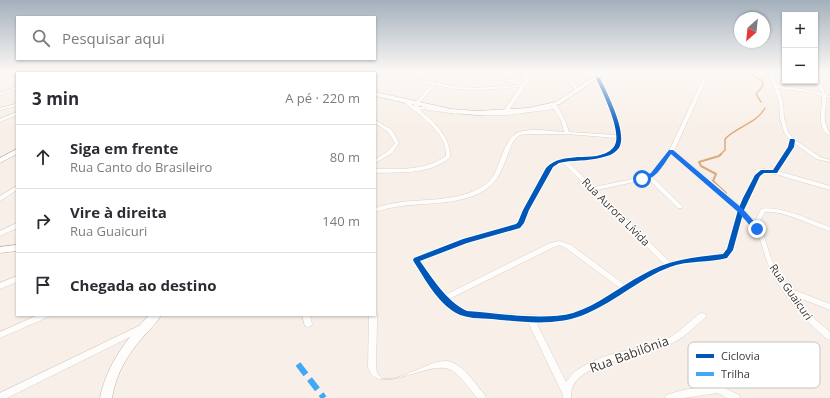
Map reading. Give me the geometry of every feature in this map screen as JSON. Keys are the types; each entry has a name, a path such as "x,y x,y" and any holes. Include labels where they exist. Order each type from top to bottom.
{"street":[{"path":"0,94 10,91"},
{"path":"417,106 429,91"},
{"path":"505,112 521,91"},
{"path":"376,94 405,101 423,108 446,112 470,114 508,114 555,106 578,91"},
{"path":"604,91 613,112 620,137 619,144 616,149 602,156 563,160 554,163 549,168 526,210 521,223 518,226 465,241 416,260 445,298 457,311 466,314 530,318 562,318 583,312 669,265 703,258 726,256 730,250 740,210 750,188 760,172 775,172 830,188"},
{"path":"594,189 649,177 653,174 671,151 699,91"},
{"path":"777,91 781,101 784,128 792,140 818,158 830,161"},
{"path":"800,91 830,96"},
{"path":"822,91 824,95 822,124 830,135"},
{"path":"0,109 16,106"},
{"path":"417,106 462,112 505,112 555,106"},
{"path":"376,171 426,168 437,165 448,157 449,150 444,139 417,106"},
{"path":"555,106 563,120 567,133"},
{"path":"0,121 16,113"},
{"path":"376,122 390,131 396,143 390,152 376,161"},
{"path":"376,210 393,204 470,196 483,189 494,179 511,142 516,135 524,133 567,133 620,137"},
{"path":"775,172 791,147 792,140"},
{"path":"0,161 16,151"},
{"name":"Rua Guaicuri","path":"671,151 740,210 755,226 763,241 769,261 787,290 815,325 830,337"},
{"name":"Rua Aurora Lívida","path":"563,160 594,189 669,265"},
{"path":"649,177 680,207"},
{"path":"0,199 16,189"},
{"path":"755,226 763,210 771,209 830,229"},
{"path":"0,234 16,226"},
{"path":"445,298 552,245 560,243 564,244 625,288"},
{"path":"0,250 16,248"},
{"path":"0,286 16,279"},
{"path":"787,290 830,307"},
{"path":"0,335 43,316"},
{"path":"106,398 114,368 146,325 155,316"},
{"path":"306,316 308,324"},
{"path":"373,316 374,332 372,365 374,375 381,383 390,384 437,366 449,364 456,368 482,398"},
{"name":"Rua Babilônia","path":"566,395 572,381 579,373 606,359 667,342 687,330 702,316"},
{"path":"530,318 566,395"},
{"path":"0,397 146,325"},
{"path":"669,398 683,394 718,389 736,398"}],"waterway":[{"path":"759,91 756,94 761,102"},
{"path":"726,193 713,181 716,174 701,166 699,162 719,156 725,150 725,139 735,131 757,118 765,108"}],"marked path":[{"path":"298,364 324,398"}],"cycle path":[{"path":"604,91 617,123 619,133 619,141 614,151 604,156 564,160 551,165 526,210 521,223 518,226 465,241 416,260 438,291 459,311 466,314 533,319 572,316 596,306 644,276 669,265 690,260 725,256 730,250 741,210 758,175 763,171 775,172 791,147 792,140"}],"route":[{"path":"642,179 649,177 656,172 657,168 671,151 727,198 757,229"}]}
